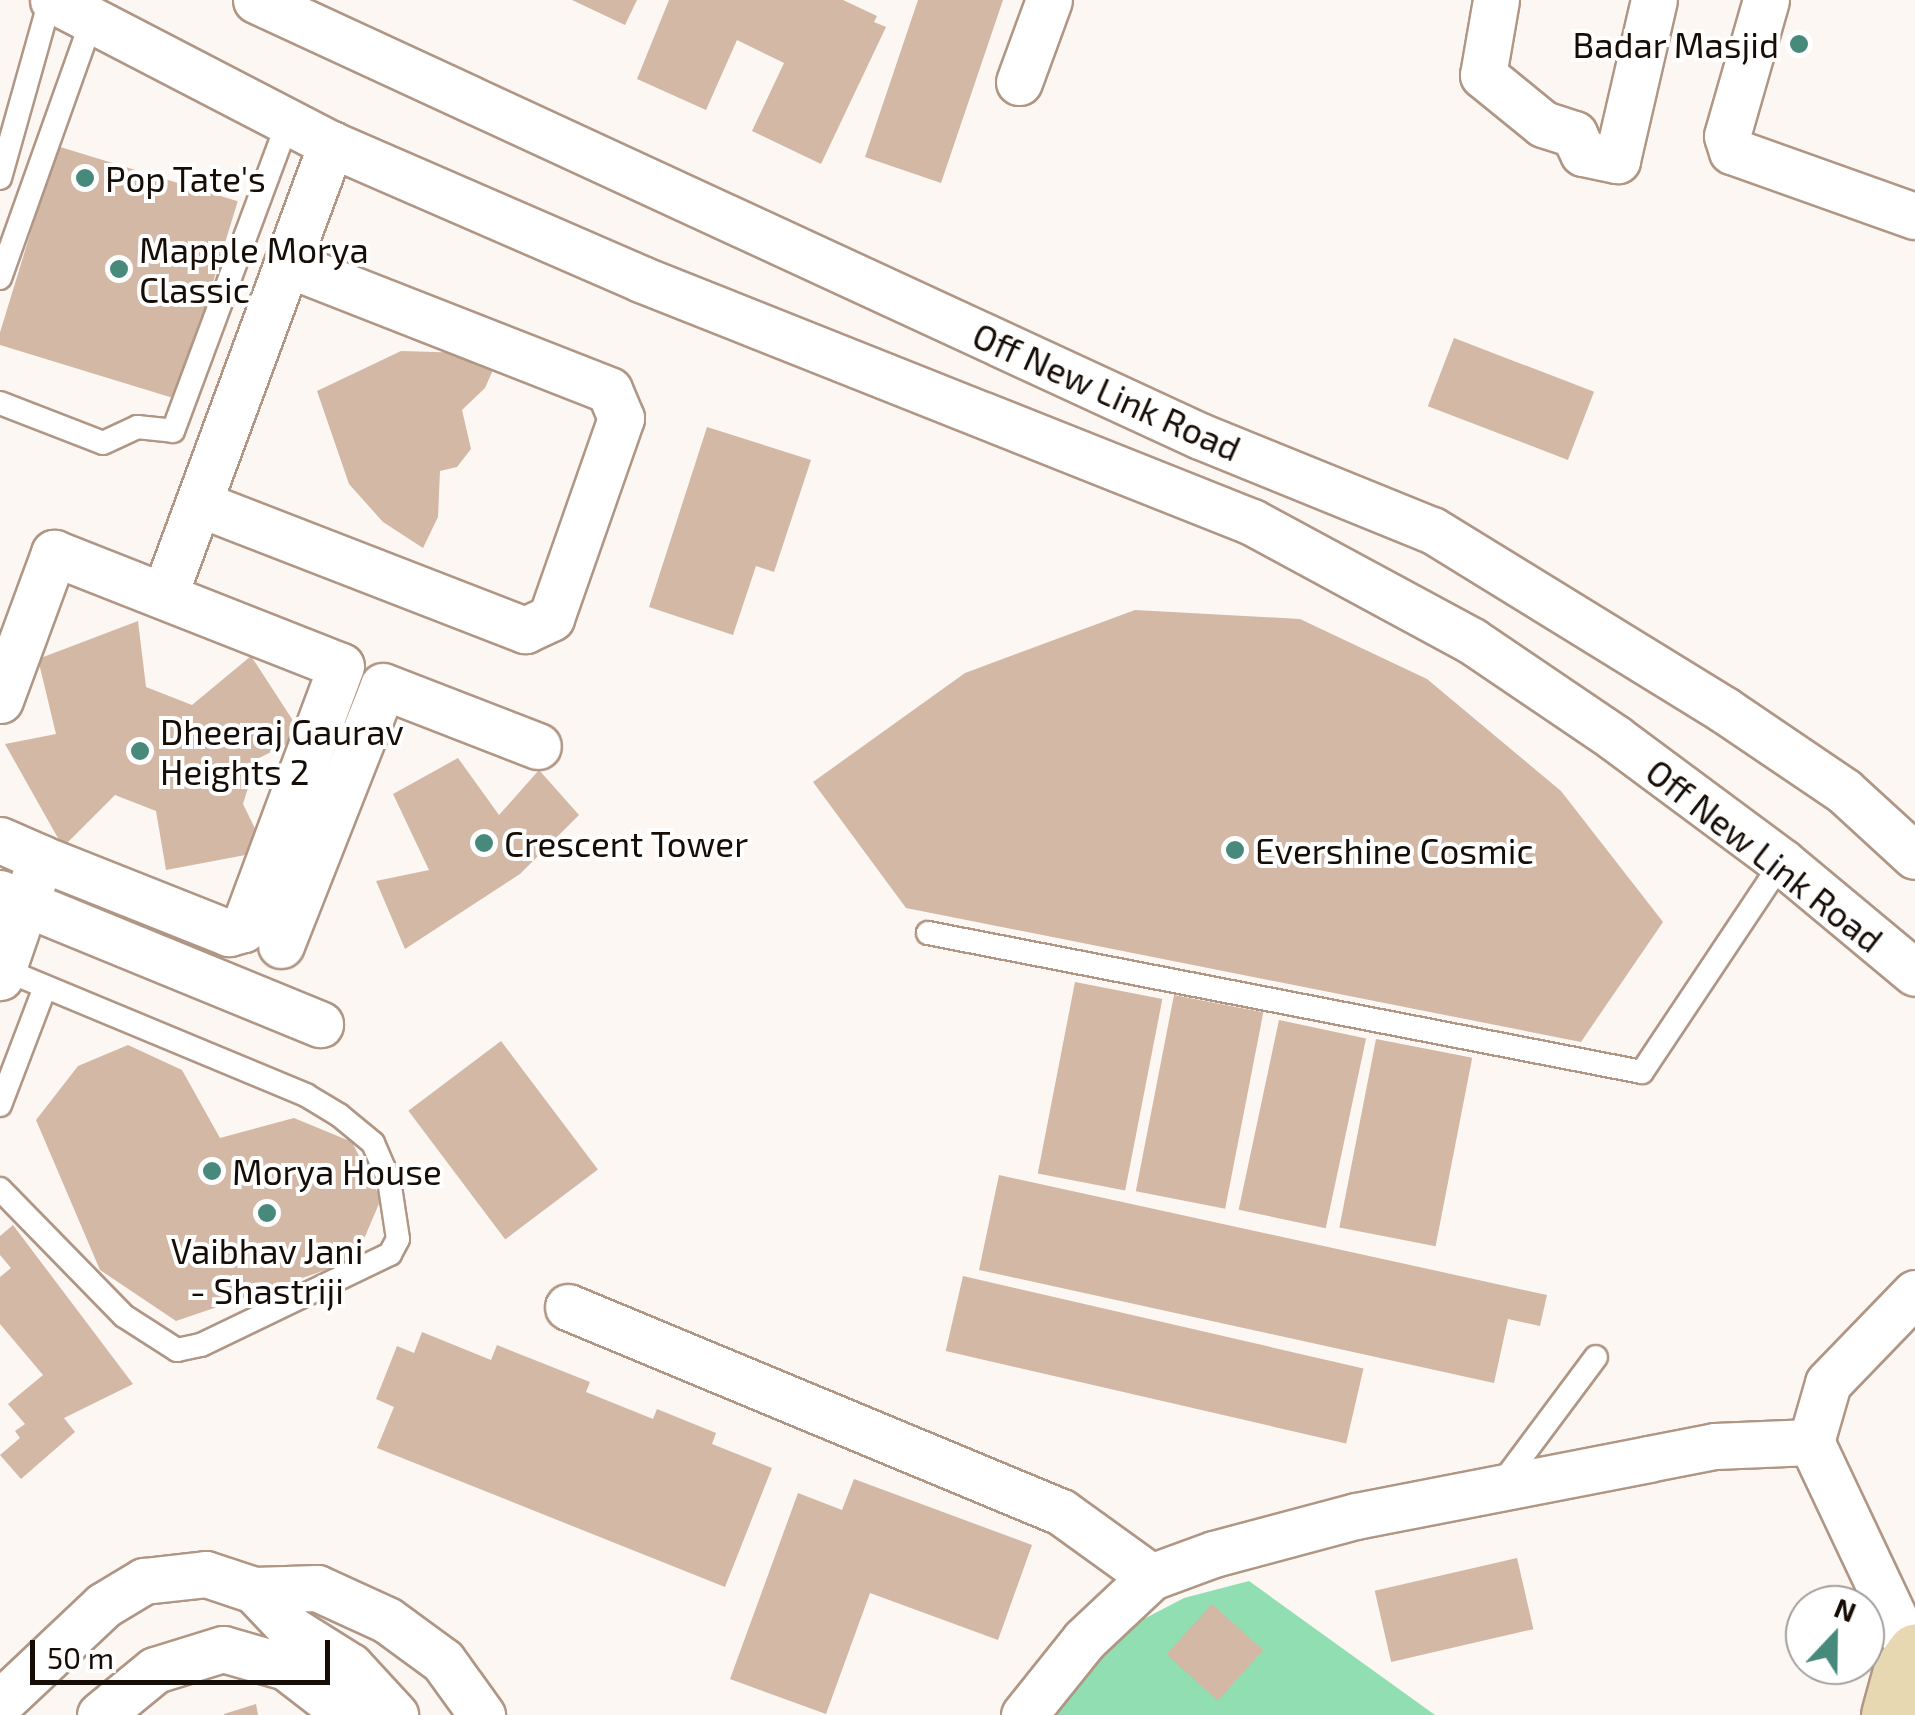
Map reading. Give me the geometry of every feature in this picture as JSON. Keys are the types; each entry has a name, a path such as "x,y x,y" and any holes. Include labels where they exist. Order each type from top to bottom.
{"street":[{"name":"Off New Link Road","path":"52,0 331,144 642,279 1252,522 1472,641 1782,862 1915,973"},
{"name":"Off New Link Road","path":"256,0 1200,436 1432,530 1738,719 1844,791 1915,856"},
{"path":"1019,82 1049,0"},
{"path":"1496,0 1483,75 1543,124 1574,134 1583,153 1617,160 1654,0"},
{"path":"1766,0 1727,136 1732,151 1915,216"},
{"path":"164,596 331,144"},
{"path":"200,504 524,630 551,618 621,418 609,390 287,264"},
{"path":"0,700 54,553 538,746"},
{"path":"0,840 229,933 243,929 340,666"},
{"path":"281,946 383,686"},
{"path":"1,973 13,899 41,858"},
{"path":"13,899 320,1024"},
{"path":"1889,1715 1913,1651 1811,1442 1828,1383 1915,1293"},
{"path":"568,1307 1061,1512 1151,1577"},
{"path":"1024,1715 1084,1640 1151,1577 1356,1516 1715,1446 1811,1442"},
{"path":"2,1696 104,1605 144,1580 206,1574 254,1590 317,1588 387,1620 444,1661 482,1715"},
{"path":"254,1590 291,1629 350,1666 395,1715"},
{"path":"100,1715 155,1670 223,1649 286,1667 348,1715"}],"lane":[{"path":"0,178 52,0"},
{"path":"0,278 92,20"},
{"path":"0,403 103,443 137,427 173,431 288,122"},
{"path":"928,933 1642,1072 1782,862"},
{"path":"0,1189 124,1316 177,1350 201,1345 390,1254 398,1239 389,1180 373,1143 339,1115 306,1096 44,987 1,973"},
{"path":"0,1105 44,987"},
{"path":"1496,1489 1596,1357"}],"green space":[{"path":"1249,1581 1435,1715 1037,1715 1092,1646 1184,1598"}],"building":[{"path":"572,0 637,0 625,25"},
{"path":"669,0 843,0 877,16 874,22 886,27 821,164 752,131 784,63 737,40 706,110 637,79"},
{"path":"918,0 1003,0 941,183 865,157"},
{"name":"Mapple Morya Classic","path":"57,146 238,201 177,399 0,345 0,332"},
{"path":"1454,338 1594,392 1568,460 1428,406"},
{"path":"401,351 500,354 485,388 462,410 471,449 457,467 440,471 438,517 423,548 383,522 349,484 317,391"},
{"path":"707,427 811,460 774,572 756,566 733,635 649,607"},
{"name":"Evershine Cosmic","path":"1135,610 1300,619 1427,679 1561,791 1663,922 1581,1042 906,908 813,782 965,673"},
{"name":"Dheeraj Gaurav Heights 2","path":"138,621 146,687 192,705 251,656 303,736 257,759 243,804 266,851 166,870 156,811 115,795 63,847 5,744 56,734 38,659"},
{"name":"Crescent Tower","path":"458,758 499,815 539,770 579,815 520,874 405,949 376,881 429,870 393,794"},
{"path":"1075,982 1162,999 1125,1190 1038,1173"},
{"path":"1174,995 1263,1012 1225,1209 1136,1191"},
{"path":"1279,1020 1366,1039 1326,1228 1239,1210"},
{"path":"1376,1039 1472,1058 1436,1246 1339,1227"},
{"path":"501,1041 598,1170 505,1239 408,1111"},
{"name":"Morya House","path":"128,1045 182,1070 220,1138 294,1118 352,1142 381,1199 355,1260 176,1321 100,1270 36,1120 78,1066"},
{"path":"999,1175 1547,1295 1540,1326 1508,1319 1494,1383 979,1270"},
{"path":"13,1225 133,1384 64,1418 75,1432 21,1479 0,1455 20,1438 15,1431 25,1424 8,1404 43,1375 0,1324 0,1277 11,1268 0,1255 0,1236"},
{"path":"963,1276 1363,1368 1346,1443 946,1351"},
{"path":"422,1332 491,1360 497,1345 590,1382 586,1392 653,1419 657,1409 716,1433 712,1444 772,1468 725,1587 377,1448 394,1407 376,1399 397,1346 414,1353"},
{"path":"854,1479 1032,1545 998,1640 870,1593 826,1714 730,1679 798,1493 842,1510"},
{"path":"1517,1558 1533,1629 1391,1662 1375,1591"},
{"path":"1212,1604 1263,1650 1218,1701 1166,1655"},
{"path":"256,1704 258,1715 224,1715 224,1714"}],"place":[{"name":"Badar Masjid","path":"1799,44"},
{"name":"Pop Tate's","path":"85,178"},
{"name":"Mapple Morya Classic","path":"119,269"},
{"name":"Dheeraj Gaurav Heights 2","path":"140,751"},
{"name":"Crescent Tower","path":"484,843"},
{"name":"Evershine Cosmic","path":"1235,850"},
{"name":"Morya House","path":"212,1171"},
{"name":"Vaibhav Jani - Shastriji","path":"267,1213"}]}
